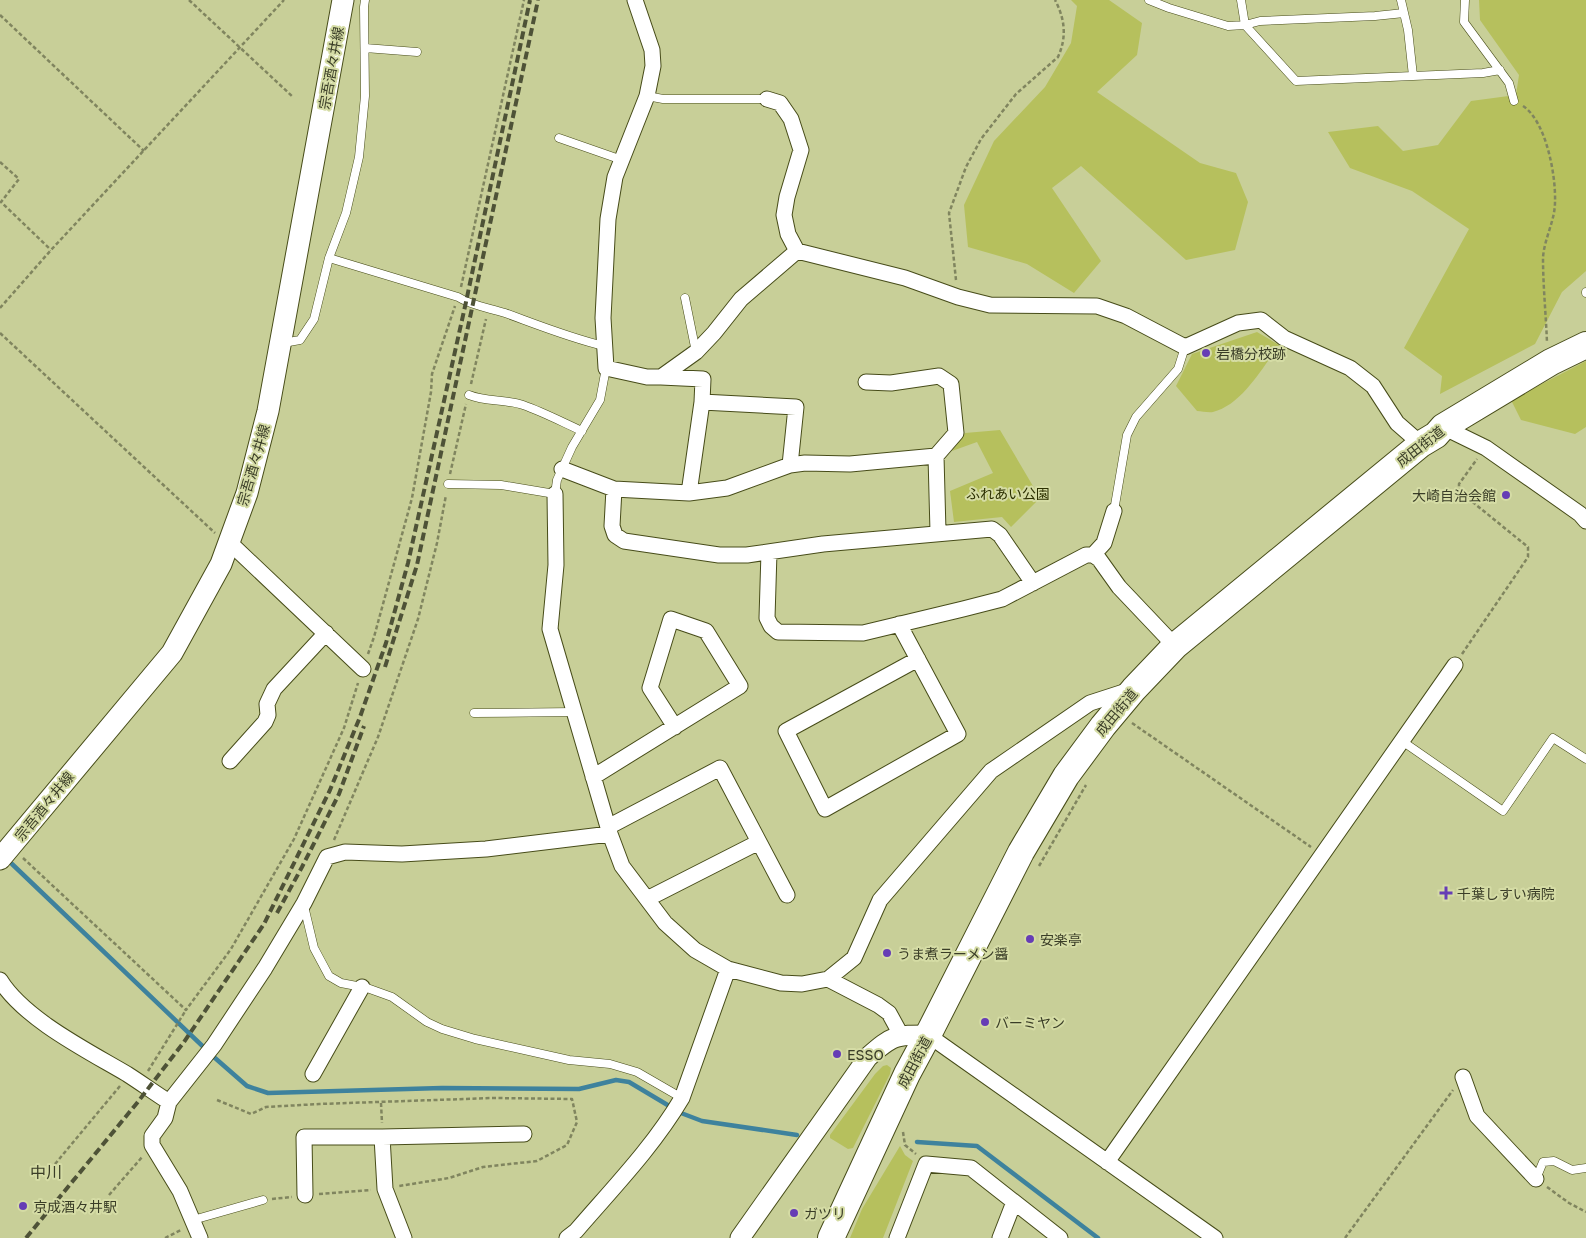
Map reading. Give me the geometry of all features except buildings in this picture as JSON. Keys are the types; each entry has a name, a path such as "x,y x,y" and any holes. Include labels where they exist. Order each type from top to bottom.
{"highway":[{"name":"成田街道","path":"832,1238 907,1074 1021,852 1066,776 1116,710 1175,646 1421,444 1436,435 1443,428 1551,362 1586,345"}],"main road":[{"name":"宗吾酒々井線","path":"6,853 172,653 221,564 246,493 268,410 343,0"}],"street":[{"path":"635,0 652,50 653,66 647,96 615,177 608,219 603,318 606,368 647,377 703,380 702,402 689,492"},
{"path":"767,99 780,103 791,119 802,150 787,197 784,214 788,234 797,251 906,278 958,297 990,305 1097,306 1126,316 1185,347 1238,323 1261,320 1284,338 1350,368 1373,386 1397,423 1421,444"},
{"path":"661,377 696,352 714,334 741,299 797,251"},
{"path":"866,382 891,383 939,376 951,384 956,433 936,456 938,532"},
{"path":"702,402 796,407 790,465"},
{"path":"1443,428 1486,448 1580,514 1586,521"},
{"path":"562,469 614,489 689,492 727,488 790,465 805,463 850,464 936,456"},
{"path":"614,489 612,526 615,535 624,541 719,555 747,555 823,544 938,532 992,529 1000,535 1033,583"},
{"path":"555,494 556,565 550,629 608,830 622,866 665,923 695,950 728,969 781,982 802,984 828,979 854,958 880,900 991,771 1090,703 1134,689"},
{"path":"1093,555 1104,543 1114,511"},
{"path":"229,542 363,669"},
{"path":"769,552 767,618 771,626 778,632 863,632 900,624 1002,599 1086,555 1093,555 1099,559 1119,587 1175,646"},
{"path":"593,777 740,686 706,631 671,619 650,688 675,726"},
{"path":"900,624 958,734 825,809 786,731 918,659"},
{"path":"230,761 265,722 268,714 267,704 274,689 326,633"},
{"path":"1107,1162 1455,665"},
{"path":"200,1238 180,1191 152,1145 152,1136 165,1118 169,1102 214,1046 265,968 304,902 327,858 345,852 402,854 486,849 608,830 720,768 787,895"},
{"path":"647,899 759,842"},
{"path":"567,1238 576,1231 624,1176 671,1117 682,1098 728,969"},
{"path":"828,979 889,1013 901,1035"},
{"path":"0,980 16,999 37,1018 78,1047 135,1079 169,1102"},
{"path":"313,1074 362,988"},
{"path":"740,1238 868,1057 885,1042 901,1035 928,1035 1215,1238"},
{"path":"1463,1077 1477,1116 1536,1179"},
{"path":"305,1196 304,1137 382,1138 524,1134"},
{"path":"382,1138 385,1189 404,1238"},
{"path":"897,1238 926,1164 971,1168 1060,1238"},
{"path":"1000,1238 1014,1202"}],"lane":[{"path":"280,343 300,340 314,319 329,258 346,212 359,157 365,96 365,0"},
{"path":"1149,0 1228,26 1245,25 1260,21 1404,13"},
{"path":"1241,0 1245,25 1296,81 1483,73 1500,70"},
{"path":"1402,0 1408,30 1413,76"},
{"path":"1465,0 1464,22 1509,83 1514,101"},
{"path":"365,48 417,52"},
{"path":"647,96 663,100 767,99"},
{"path":"559,138 622,160"},
{"path":"329,258 458,297 466,302 566,336 604,346"},
{"path":"685,298 696,352"},
{"path":"1114,511 1126,435 1136,417 1178,369 1185,347"},
{"path":"448,484 501,486 555,494 557,480 562,469 600,400 606,368"},
{"path":"469,395 481,400 512,402 524,405 582,431"},
{"path":"474,713 575,712"},
{"path":"1402,741 1503,811 1553,738 1586,759"},
{"path":"304,902 314,948 329,976 341,982 392,997 427,1022 442,1029 475,1039 569,1060 610,1064 637,1072 682,1098"},
{"path":"1536,1179 1543,1162 1554,1161 1572,1170 1586,1168"},
{"path":"193,1220 263,1200"}],"path":[{"path":"189,0 294,96"},
{"path":"0,308 51,250 284,0"},
{"path":"55,1164 135,1079 231,948 294,839 344,728 374,638 412,498 431,392 432,374 458,297 524,0"},
{"path":"958,297 948,213 953,197 977,146 999,114 1016,94 1058,57 1064,36 1064,22 1055,0"},
{"path":"0,15 144,151"},
{"path":"1514,101 1529,110 1546,139 1553,173 1555,203 1543,257 1547,352"},
{"path":"0,162 19,179 0,202 51,250"},
{"path":"327,858 378,737 418,619 488,308"},
{"path":"0,333 212,530 229,542"},
{"path":"1455,665 1528,557 1528,547 1459,491 1459,484 1486,448"},
{"path":"1116,710 1130,722 1322,854"},
{"path":"1039,866 1089,780"},
{"path":"6,853 186,1010"},
{"path":"1345,1238 1463,1077"},
{"path":"381,1103 382,1138"},
{"path":"902,1126 905,1145 926,1164"},
{"path":"109,1195 152,1145"},
{"path":"1536,1179 1569,1203 1586,1212"},
{"path":"263,1200 385,1189"}],"green space":[{"path":"1071,0 1109,0 1142,23 1137,55 1097,92 1200,163 1236,173 1248,202 1235,250 1186,260 1081,166 1052,188 1101,261 1074,293 1027,264 968,247 964,205 994,141 1045,87 1071,43 1077,6"},
{"path":"1479,0 1586,0 1586,271 1562,292 1535,344 1440,394 1442,376 1404,348 1469,229 1412,191 1350,168 1328,132 1378,126 1403,151 1438,145 1471,101 1516,95 1519,75 1480,20"},
{"path":"1257,332 1279,345 1259,374 1242,394 1224,408 1213,412 1197,411 1176,386 1192,354"},
{"path":"1586,361 1586,427 1575,434 1521,420 1511,400"},
{"name":"ふれあい公園","path":"1000,430 1040,498 1011,527 1002,517 954,522 950,491 993,473 977,442 952,451 965,433"},
{"path":"887,1065 891,1068 890,1074 853,1148 848,1149 830,1138 830,1135 875,1074 883,1066"},
{"path":"900,1146 905,1155 913,1161 883,1238 850,1238 862,1209"}],"waterway":[{"path":"12,864 215,1058 247,1086 268,1093 442,1088 579,1089 616,1080 629,1082 681,1113 702,1121 797,1135"},
{"path":"917,1142 977,1146 1098,1238"}],"railway":[{"path":"26,1238 137,1103 184,1042 264,924 330,790 360,717 386,643 408,563 530,0"},
{"path":"385,667 417,565 538,0"},
{"path":"277,913 339,794 364,726"}],"place":[{"name":"岩橋分校跡","path":"1206,353"},
{"name":"大崎自治会館","path":"1506,495"},
{"name":"千葉しすい病院","path":"1446,893"},
{"name":"安楽亭","path":"1030,939"},
{"name":"うま煮ラーメン醤","path":"887,953"},
{"name":"バーミヤン","path":"985,1022"},
{"name":"ESSO","path":"837,1054"},
{"name":"京成酒々井駅","path":"23,1206"},
{"name":"ガツリ","path":"794,1213"}],"district":[{"name":"中川","path":"46,1172"}]}
